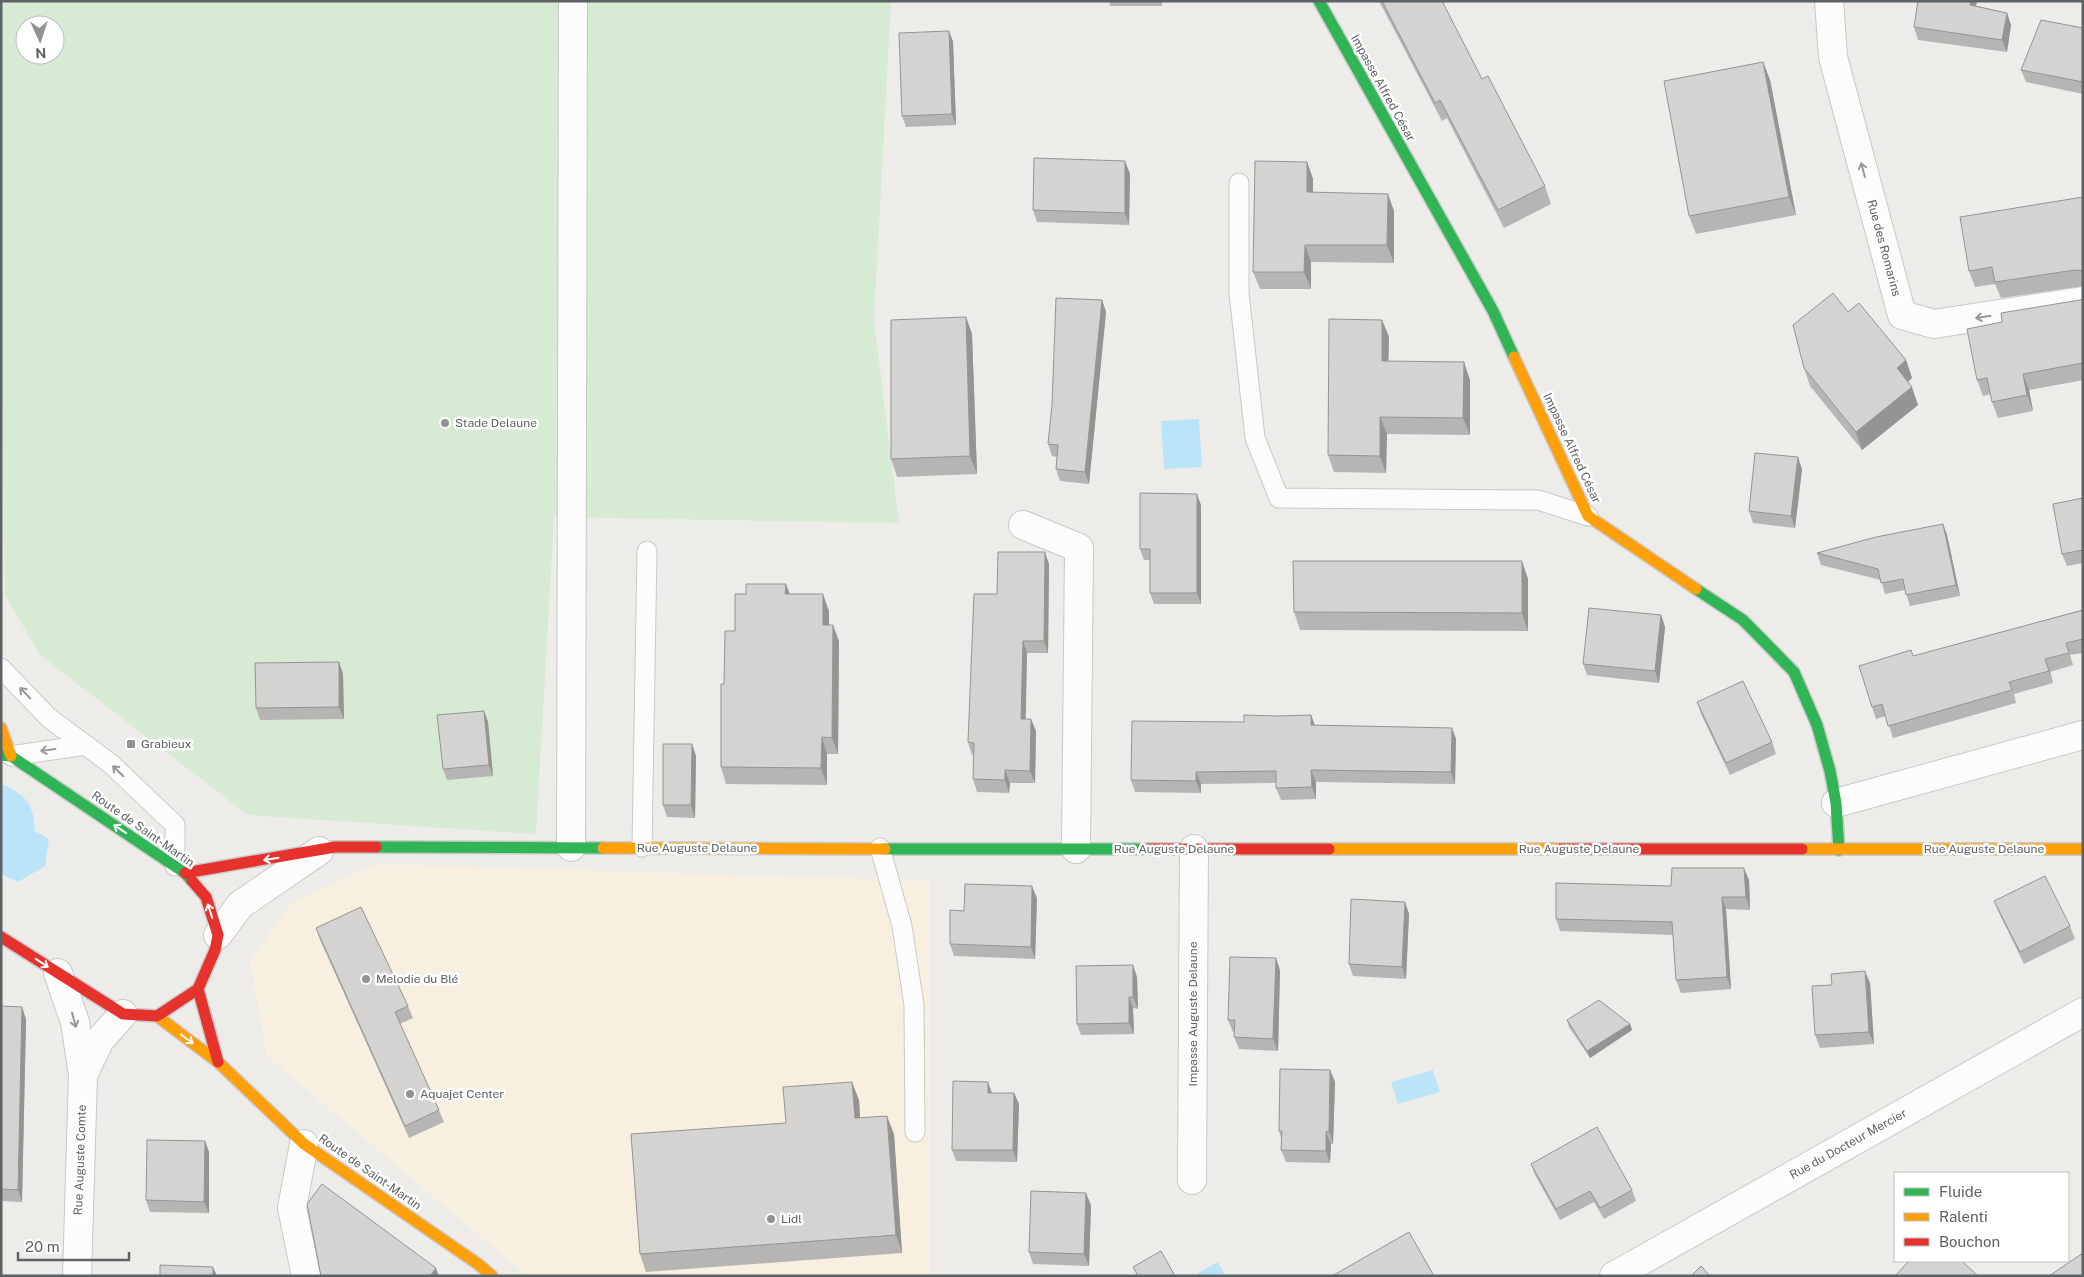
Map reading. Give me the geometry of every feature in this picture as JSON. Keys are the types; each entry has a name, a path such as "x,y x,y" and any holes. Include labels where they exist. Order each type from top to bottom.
{"street":[{"path":"571,847 573,1"},
{"name":"Impasse Alfred César","path":"1319,1 1493,311 1588,516 1743,620 1794,672 1817,726 1830,771 1836,803 1839,850"},
{"name":"Rue des Romarins","path":"1829,1 1833,56 1902,315 1934,324 2083,301"},
{"path":"1023,525 1079,548 1076,849"},
{"path":"1,728 6,755"},
{"path":"1836,803 2083,735"},
{"name":"Route de Saint-Martin","path":"6,755 180,869 206,897 218,935"},
{"name":"Rue Auguste Delaune","path":"180,869 319,851 335,847 1839,850 2083,848"},
{"name":"Impasse Auguste Delaune","path":"1192,1180 1194,849"},
{"name":"Rue Auguste Delaune","path":"218,935 240,905 319,851"},
{"path":"1,937 123,1014 157,1016 198,989 215,950 218,935"},
{"name":"Rue Auguste Comte","path":"58,974 75,1022 83,1075 77,1276"},
{"path":"198,989 218,1062"},
{"name":"Rue du Docteur Mercier","path":"1614,1276 2083,1012"},
{"name":"Rue Auguste Comte","path":"83,1075 100,1040 123,1014"},
{"name":"Route de Saint-Martin","path":"157,1016 218,1062 304,1144 478,1264 492,1276"},
{"path":"304,1144 292,1208 306,1276"}],"lane":[{"path":"1239,183 1239,292 1255,438 1279,498 1538,500 1588,516"},
{"path":"642,847 647,551"},
{"path":"1,668 49,718 111,764 175,825 180,869"},
{"path":"6,755 86,745"},
{"path":"880,848 902,926 914,1005 915,1132"}],"shaded area":[{"path":"376,864 930,881 930,1276 527,1276 267,1056 250,961 292,903"}],"green space":[{"name":"Stade Delaune","path":"1,1 891,1 874,320 899,523 554,517 536,834 248,815 40,655 5,595 1,329"}],"water":[{"path":"1199,419 1202,467 1164,469 1161,421"},
{"path":"1,784 22,796 33,814 35,831 49,839 45,866 18,882 1,874"},
{"path":"1433,1070 1440,1092 1398,1104 1391,1082"},
{"path":"1218,1262 1226,1276 1200,1276 1198,1273"}],"building":[{"path":"1382,1 1442,1 1482,79 1488,76 1545,186 1498,210 1440,100 1435,103"},
{"path":"1918,1 1971,1 1970,5 2007,13 2002,40 1914,27"},
{"path":"2041,20 2083,28 2083,82 2021,70"},
{"path":"949,31 952,114 902,116 899,33"},
{"path":"1763,62 1789,197 1689,216 1664,81"},
{"path":"1034,158 1125,161 1125,213 1033,210"},
{"path":"1255,161 1307,162 1307,192 1388,194 1387,245 1305,245 1304,272 1253,272"},
{"path":"2083,197 2083,271 2075,270 1995,282 1992,267 1969,271 1960,217"},
{"path":"1833,293 1848,312 1859,303 1906,360 1897,368 1912,387 1856,432 1804,368 1793,325"},
{"path":"1056,298 1102,300 1085,472 1056,469 1058,445 1048,444 1052,405"},
{"path":"2083,299 2083,363 2023,374 2027,395 1992,402 1987,378 1977,380 1967,329 2002,322 2001,313"},
{"path":"966,317 970,456 891,459 891,320"},
{"path":"1329,319 1382,320 1382,361 1464,362 1463,418 1380,417 1380,456 1328,455"},
{"path":"1755,453 1798,457 1791,516 1749,511"},
{"path":"1140,493 1197,494 1197,593 1150,593 1150,549 1140,549"},
{"path":"2083,498 2083,550 2062,554 2053,504"},
{"path":"1943,524 1956,585 1906,595 1903,579 1881,583 1878,569 1817,553 1876,537"},
{"path":"998,552 1045,552 1044,641 1023,641 1021,719 1031,719 1030,771 1005,770 1005,780 973,779 974,743 968,742 974,594 997,594"},
{"path":"1293,561 1522,561 1522,613 1294,612"},
{"path":"746,584 786,584 785,594 823,594 823,625 833,625 832,738 822,737 821,768 721,767 721,684 724,684 725,631 735,631 735,594 746,594"},
{"path":"1589,608 1661,615 1655,671 1583,664"},
{"path":"2083,610 2083,639 2066,643 2069,653 2045,659 2049,671 2009,682 2012,690 1888,726 1882,704 1872,707 1859,666 1911,650 1913,656"},
{"path":"339,662 339,707 256,708 255,663"},
{"path":"1743,681 1772,742 1726,763 1697,702"},
{"path":"484,711 489,765 443,769 437,715"},
{"path":"1244,715 1311,715 1311,725 1452,728 1451,772 1311,770 1312,787 1276,788 1276,771 1196,772 1196,781 1131,780 1132,721 1244,722"},
{"path":"663,744 692,744 691,805 663,805"},
{"path":"1672,868 1744,868 1746,897 1722,897 1727,977 1676,980 1672,922 1556,919 1556,883 1671,886"},
{"path":"2045,876 2070,926 2020,952 1994,901"},
{"path":"965,884 1032,886 1031,947 950,944 950,910 964,911"},
{"path":"1351,899 1405,902 1402,967 1349,964"},
{"name":"Melodie du Blé","path":"361,907 408,1006 395,1012 439,1110 405,1126 316,928"},
{"path":"1230,957 1276,958 1273,1039 1234,1037 1235,1020 1228,1020"},
{"path":"1133,965 1133,997 1129,997 1129,1023 1077,1024 1076,966"},
{"path":"1865,971 1869,1032 1815,1035 1812,986 1832,985 1831,974"},
{"path":"1599,1000 1630,1024 1587,1051 1567,1020"},
{"path":"1,1006 22,1007 18,1190 1,1189"},
{"path":"1280,1069 1330,1070 1329,1131 1326,1132 1326,1151 1281,1150 1282,1131 1279,1131"},
{"path":"953,1081 988,1082 988,1093 1014,1093 1013,1150 952,1150"},
{"name":"Lidl","path":"852,1082 855,1118 887,1116 896,1235 640,1254 631,1134 786,1123 783,1087"},
{"path":"1597,1127 1632,1190 1600,1208 1590,1191 1556,1209 1531,1164"},
{"path":"147,1140 205,1141 204,1202 146,1200"},
{"path":"322,1184 436,1268 430,1276 321,1276 307,1204"},
{"path":"1031,1191 1086,1193 1084,1254 1029,1252"},
{"path":"1409,1232 1434,1276 1332,1276"},
{"path":"1161,1251 1175,1276 1138,1276 1133,1267"},
{"path":"2083,1253 2083,1276 2049,1276"},
{"path":"1908,1262 1963,1262 1978,1276 1895,1276"},
{"path":"160,1265 213,1267 213,1276 160,1276"},
{"path":"1701,1266 1710,1276 1691,1276"}],"traffic: fast":[{"path":"1319,1 1493,311 1514,357"},
{"path":"1696,589 1743,620 1794,672 1817,725 1830,771 1836,803 1839,850"},
{"path":"1,755 11,756 185,873 192,881"},
{"path":"376,847 603,848"},
{"path":"885,849 1149,849"}],"traffic: slow":[{"path":"1514,357 1588,516 1696,589"},
{"path":"1,728 11,756"},
{"path":"603,848 885,849"},
{"path":"1329,849 1560,849"},
{"path":"1802,849 2083,849"},
{"path":"157,1016 218,1062 304,1144 478,1264 492,1276"}],"traffic: jam":[{"path":"185,873 335,847 376,847"},
{"path":"1149,849 1329,849"},
{"path":"1560,849 1802,849"},
{"path":"1,937 123,1014 157,1016 198,989 215,950 218,935 206,897 192,881"},
{"path":"198,989 218,1062"}],"place":[{"name":"Stade Delaune","path":"445,423"},
{"name":"Grabieux","path":"131,744"},
{"name":"Melodie du Blé","path":"366,979"},
{"name":"Aquajet Center","path":"410,1094"},
{"name":"Lidl","path":"771,1219"}]}
